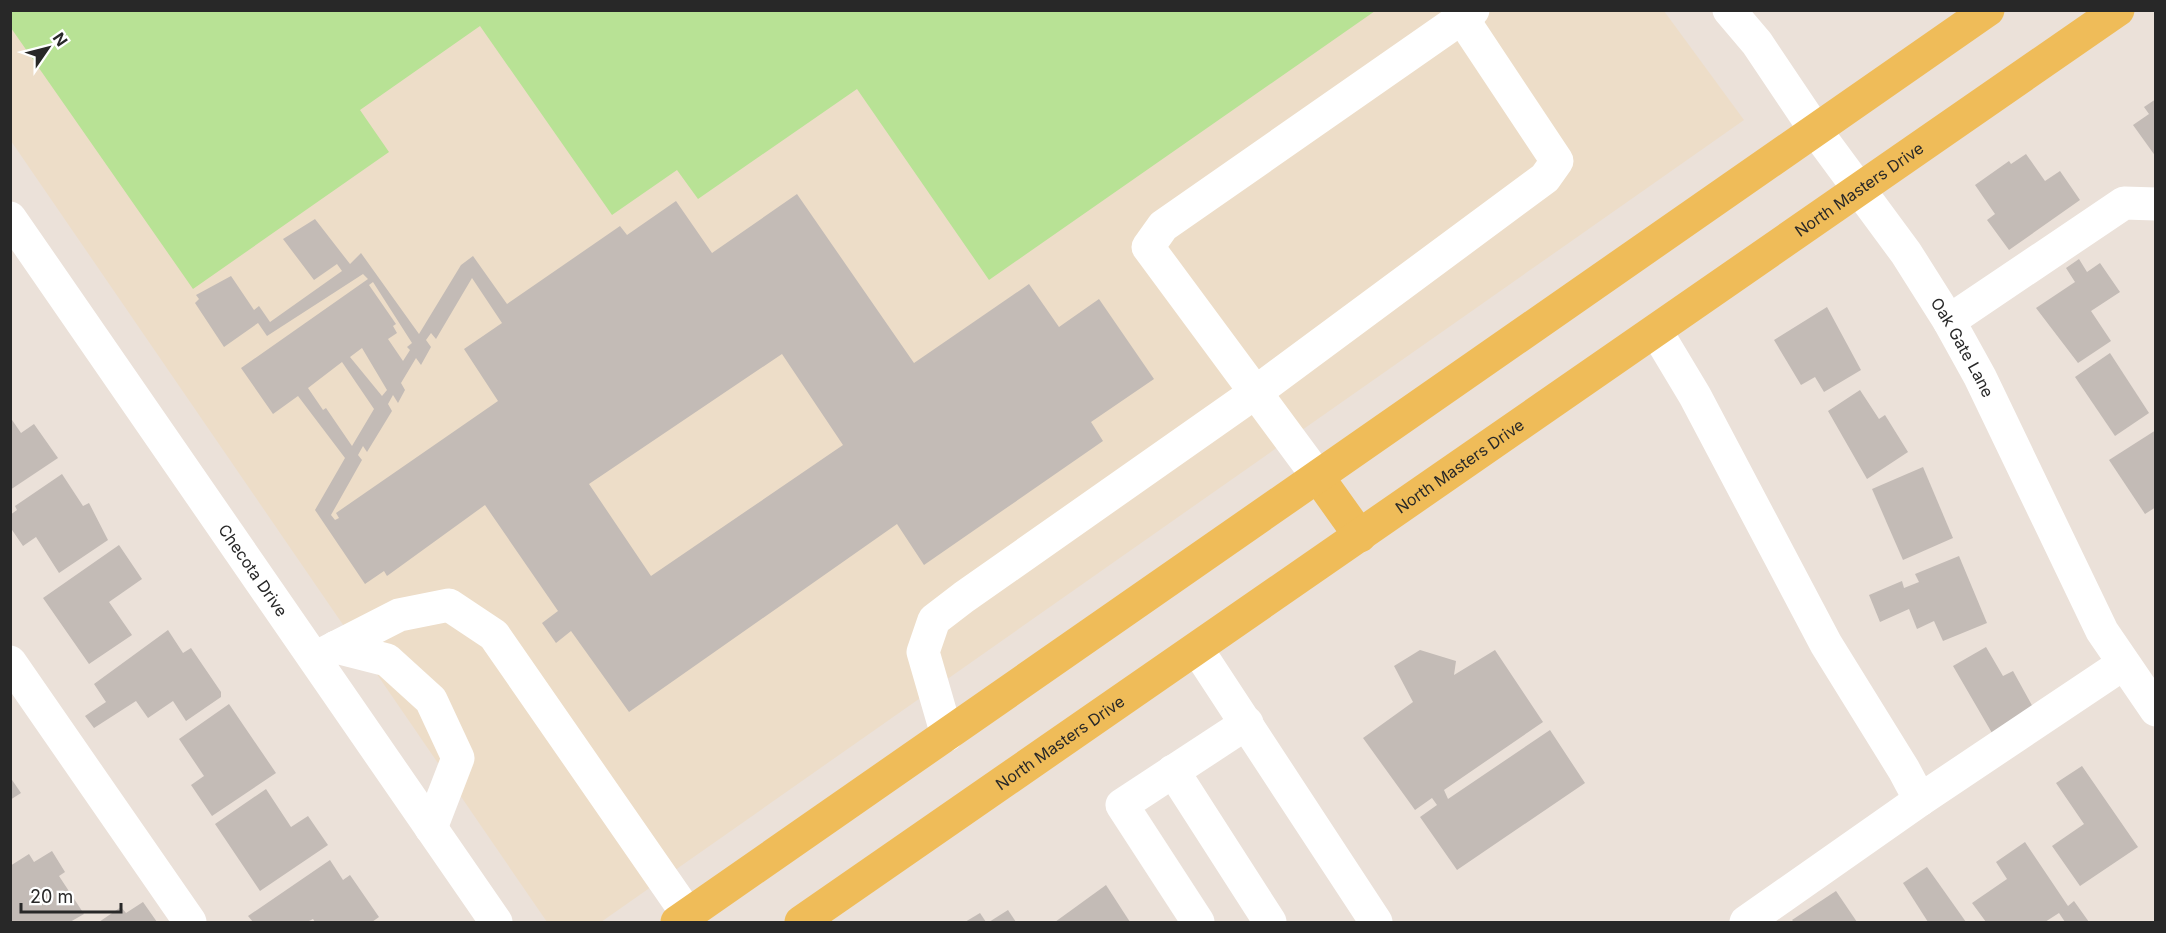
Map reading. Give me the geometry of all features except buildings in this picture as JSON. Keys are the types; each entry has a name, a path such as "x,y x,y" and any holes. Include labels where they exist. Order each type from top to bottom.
{"main road":[{"path":"683,919 1988,10"},
{"name":"North Masters Drive","path":"801,922 2118,10"},
{"path":"1318,477 1360,536"}],"street":[{"name":"Oak Gate Lane","path":"1729,10 1757,43 1816,131 1906,253 1949,321 1980,377 2102,631 2156,710"},
{"path":"947,735 923,652 934,620 1256,392 1545,178 1557,161 1467,14 1163,225 1148,247 1256,392 1318,477"},
{"path":"1949,321 2124,203 2156,204"},
{"name":"Checota Drive","path":"10,218 325,653 431,828 496,922"},
{"path":"1656,331 1700,407 1826,644 1920,800"},
{"path":"325,653 399,615 449,605 494,635 683,919"},
{"path":"1197,649 1376,922"},
{"path":"325,653 387,660 431,700 458,758 431,828"},
{"path":"10,662 190,922"},
{"path":"1746,922 1920,800 2123,664"},
{"path":"1198,922 1122,805 1246,723"},
{"path":"1173,771 1270,922"}],"shaded area":[{"path":"10,11 1664,11 1744,120 601,922 547,922 11,141"}],"green space":[{"path":"10,11 1375,11 989,280 857,89 698,199 677,170 612,215 480,26 360,110 389,152 193,289 11,28"}]}
